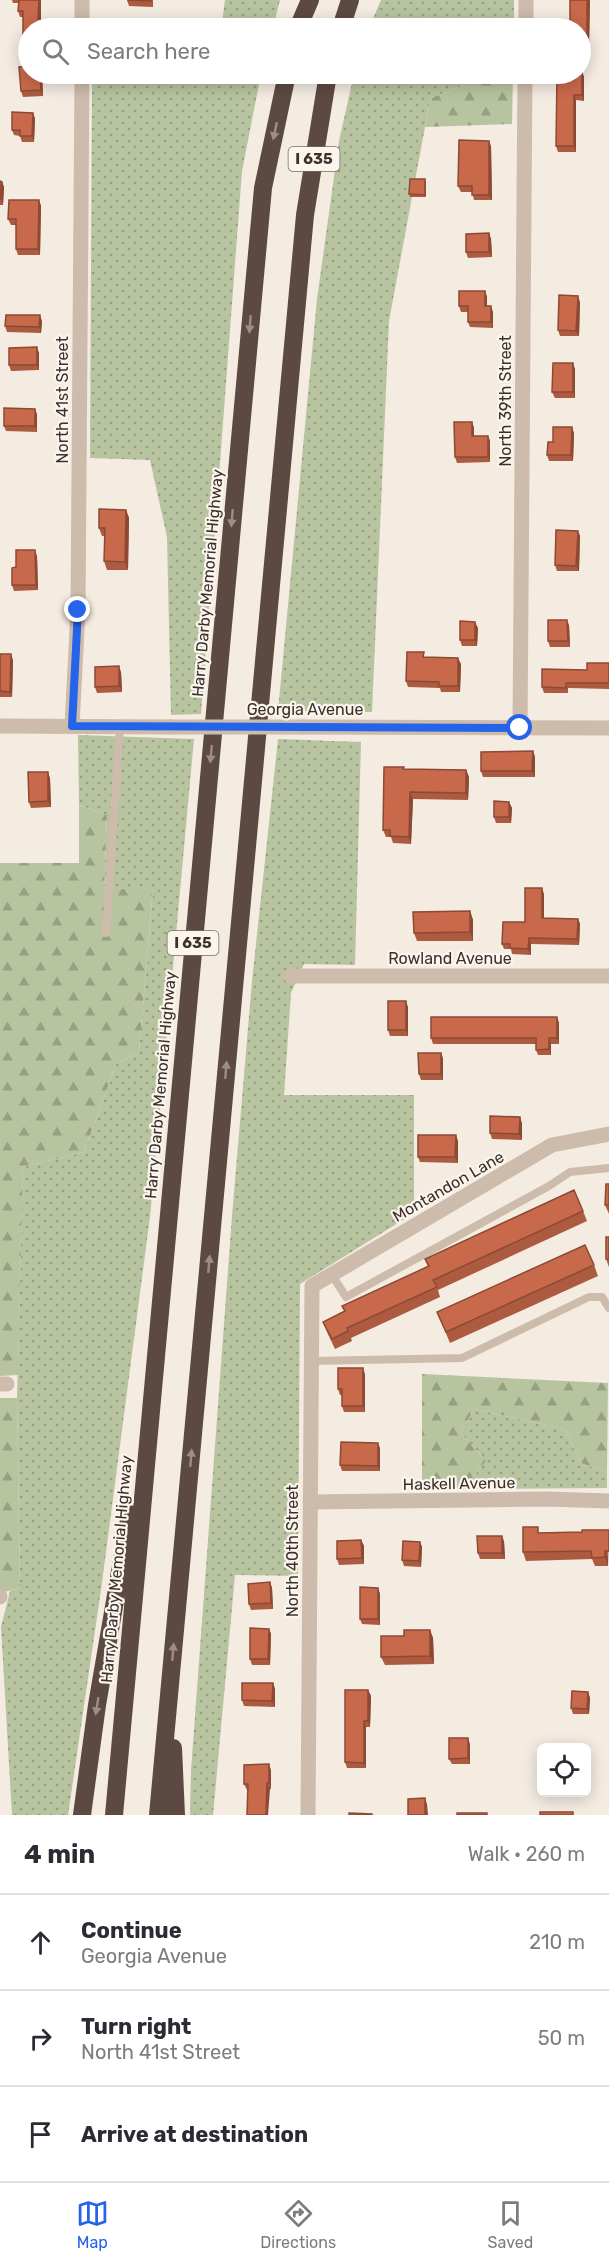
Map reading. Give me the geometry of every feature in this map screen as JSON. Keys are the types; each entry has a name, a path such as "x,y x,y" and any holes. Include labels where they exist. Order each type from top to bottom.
{"highway":[{"path":"302,18 310,0"},
{"path":"345,18 351,0"},
{"name":"Harry Darby Memorial Highway","path":"114,1815 263,188 285,84"},
{"name":"I 635","path":"158,1815 304,215 326,84"},
{"path":"82,1815 97,1705 153,1379"},
{"path":"169,1697 176,1815"}],"street":[{"path":"82,0 82,18"},
{"path":"526,0 526,18"},
{"name":"North 41st Street","path":"72,726 78,610 82,84"},
{"name":"North 39th Street","path":"520,728 525,84"},
{"name":"Georgia Avenue","path":"0,726 609,728"},
{"name":"Rowland Avenue","path":"291,976 609,976"},
{"name":"Montandon Lane","path":"312,1286 552,1145 609,1134"},
{"name":"North 40th Street","path":"308,1815 312,1286"},
{"name":"Haskell Avenue","path":"310,1502 609,1501"}],"lane":[{"path":"106,933 109,859 120,726"},
{"path":"332,1275 346,1297 549,1186 570,1172 609,1168"},
{"path":"311,1361 462,1358 589,1297 602,1297 609,1308"}],"green space":[{"path":"225,0 280,0 276,18 223,18"},
{"path":"381,0 514,0 514,18 373,18"},
{"path":"92,84 259,84 242,171 201,714 171,715 167,537 150,460 90,458"},
{"path":"352,84 467,84 431,98 389,321 372,712 278,711 317,299 339,141"},
{"path":"467,84 513,84 512,124 425,127 431,98"},
{"path":"78,735 194,739 150,1217 101,1590 68,1815 12,1815 1,1627 10,1591 20,1588 17,1398 23,1167 84,1152 116,1064 139,1052 153,889 104,891 107,815 79,805"},
{"path":"278,739 361,742 355,965 304,964 291,993 284,1095 414,1095 414,1213 300,1284 298,1576 235,1575 213,1815 190,1815 191,1770 232,1216 252,981"},
{"path":"79,805 107,815 104,890 153,888 139,1052 116,1064 84,1152 23,1167 18,1375 0,1376 0,863 79,863"},
{"path":"422,1374 608,1383 607,1472 581,1463 564,1429 474,1409 461,1433 486,1461 463,1489 422,1489"},
{"path":"0,1398 17,1398 20,1588 0,1593"},
{"path":"474,1409 564,1429 581,1463 607,1472 607,1488 463,1489 486,1461 461,1433"}],"building":[{"path":"19,0 39,0 38,18 23,18 23,11 18,11"},
{"path":"570,0 587,0 587,18 570,18"},
{"path":"20,84 41,84 41,90 21,91"},
{"path":"557,84 582,84 582,95 574,95 574,146 556,146"},
{"path":"12,112 33,113 32,136 20,136 20,130 12,130"},
{"path":"459,140 489,141 489,195 472,195 472,186 458,186"},
{"path":"410,179 425,179 425,195 409,194"},
{"path":"0,181 2,182 1,199 0,199"},
{"path":"9,200 39,200 38,249 16,249 16,219 8,219"},
{"path":"489,233 489,252 466,252 466,234"},
{"path":"459,291 485,291 485,306 491,306 491,322 468,322 468,306 459,306"},
{"path":"559,295 578,296 576,331 558,330"},
{"path":"6,315 40,315 39,327 5,326"},
{"path":"37,347 37,365 9,365 9,348"},
{"path":"553,363 573,363 573,392 552,392"},
{"path":"4,408 35,409 35,426 4,426"},
{"path":"454,422 472,422 472,436 488,436 488,457 455,457"},
{"path":"553,427 572,427 571,455 547,455 548,442 553,442"},
{"path":"99,509 126,510 125,562 104,561 105,528 99,528"},
{"path":"556,530 578,531 576,566 555,565"},
{"path":"16,550 35,550 36,585 12,585 12,568 16,567"},
{"path":"548,620 567,620 568,641 548,641"},
{"path":"460,621 475,622 475,640 460,640"},
{"path":"407,652 424,652 423,657 458,658 458,686 439,686 439,682 406,681"},
{"path":"0,654 11,654 10,692 0,691"},
{"path":"587,663 609,663 609,683 566,683 566,688 542,687 542,669 587,670"},
{"path":"119,666 119,686 95,687 95,667"},
{"path":"533,751 532,771 481,771 481,752"},
{"path":"384,767 466,770 466,793 410,792 409,837 390,836 390,830 383,830"},
{"path":"28,772 48,772 48,801 29,802"},
{"path":"494,801 509,802 509,817 494,817"},
{"path":"525,888 542,888 542,918 578,919 577,939 529,938 528,949 510,948 510,944 502,944 503,922 525,922"},
{"path":"470,911 470,932 414,933 413,912"},
{"path":"388,1001 406,1001 406,1030 388,1030"},
{"path":"431,1017 557,1017 557,1038 549,1038 549,1049 536,1050 536,1038 431,1038"},
{"path":"418,1053 441,1053 441,1074 419,1074"},
{"path":"490,1116 520,1117 519,1134 490,1133"},
{"path":"418,1135 456,1135 455,1157 418,1157"},
{"path":"606,1184 609,1184 609,1205 605,1205"},
{"path":"574,1190 583,1211 433,1280 437,1287 347,1328 348,1331 332,1339 323,1322 345,1311 342,1306 429,1266 425,1259"},
{"path":"606,1237 609,1237 609,1259 606,1259"},
{"path":"585,1245 594,1265 446,1332 437,1312"},
{"path":"338,1368 363,1368 363,1406 342,1406 342,1389 338,1389"},
{"path":"341,1442 378,1443 378,1466 340,1465"},
{"path":"523,1527 538,1527 538,1533 609,1530 609,1551 605,1551 605,1557 592,1558 591,1551 523,1552"},
{"path":"477,1536 502,1536 502,1553 478,1553"},
{"path":"361,1540 362,1558 337,1559 337,1541"},
{"path":"403,1541 420,1542 419,1561 402,1560"},
{"path":"270,1582 271,1603 249,1604 248,1584"},
{"path":"360,1587 378,1588 378,1619 360,1619"},
{"path":"250,1628 269,1629 268,1659 250,1659"},
{"path":"404,1630 430,1630 430,1656 381,1657 381,1636 404,1636"},
{"path":"242,1683 273,1683 272,1701 242,1700"},
{"path":"345,1690 368,1690 368,1721 364,1721 364,1763 345,1762"},
{"path":"572,1691 588,1692 587,1709 571,1708"},
{"path":"449,1738 468,1738 468,1758 449,1759"},
{"path":"269,1764 266,1815 247,1815 248,1784 244,1784 244,1765"},
{"path":"425,1798 425,1815 408,1815 408,1799"},
{"path":"540,1812 573,1812 573,1815 540,1815"},
{"path":"349,1813 372,1814 372,1815 349,1815"},
{"path":"457,1813 487,1813 487,1815 457,1815"}],"route":[{"path":"78,610 72,726 520,728"}]}
